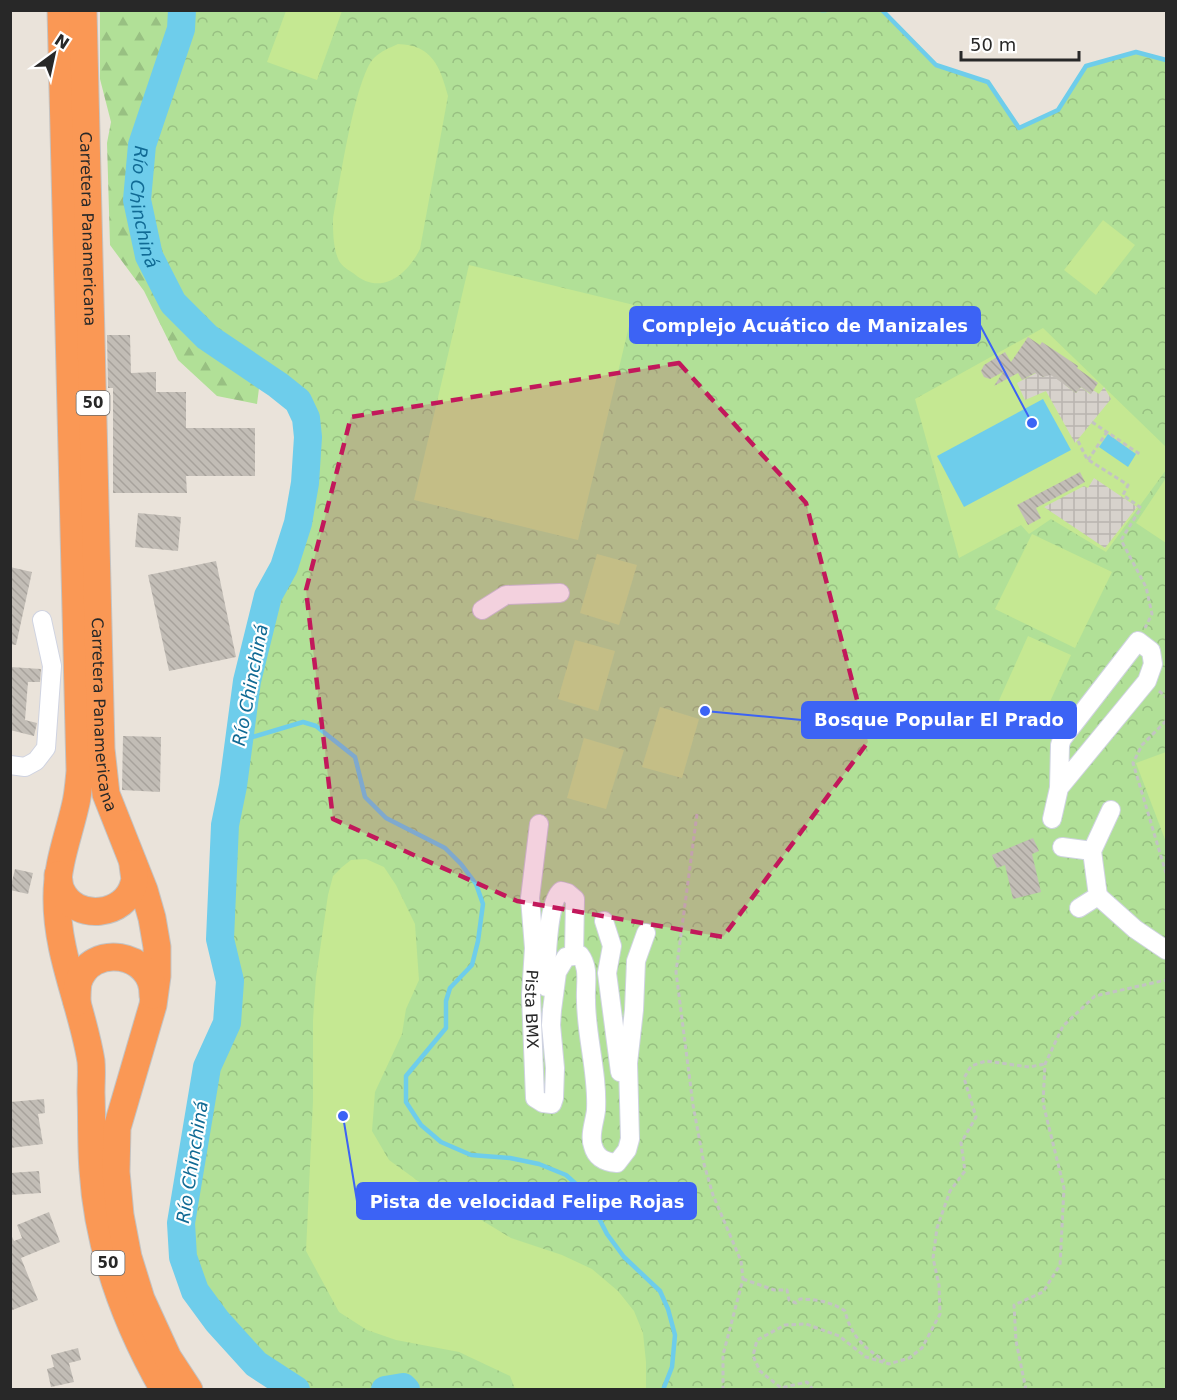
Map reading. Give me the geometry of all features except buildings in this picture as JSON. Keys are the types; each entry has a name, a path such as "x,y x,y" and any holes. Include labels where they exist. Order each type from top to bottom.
{"highway":[{"name":"Carretera Panamericana","path":"61,10 80,771 76,805 58,871 59,933 68,977 77,1002 91,1062 93,1171 98,1217 122,1306 143,1353 164,1389"},
{"name":"Carretera Panamericana","path":"83,10 101,749 106,794 144,890 152,918 157,976 153,1005 117,1128 116,1172 128,1257 141,1299 168,1358 189,1389"},
{"path":"58,871 61,890 73,905 91,912 110,910 126,899 135,882 133,863"},
{"path":"77,1002 78,982 89,966 107,957 127,957 144,968 154,985 153,1005"}],"street":[{"path":"482,610 506,595 560,593"},
{"path":"10,765 25,767 36,761 46,748 52,666 42,620"},
{"path":"1052,819 1059,788 1062,740 1138,641 1151,651 1153,664 1147,681 1059,788"},
{"path":"1112,810 1092,851 1098,896 1135,928 1166,950"},
{"name":"Pista BMX","path":"539,824 530,898 534,948 531,995 534,1036 534,1098 543,1103 552,1104 554,1098 555,1068 546,975 553,905 555,895 561,891 575,899 574,955"},
{"path":"1062,847 1092,851"},
{"path":"1079,908 1098,896"},
{"name":"Pista BMX","path":"604,921 612,946 607,973 620,1071 628,1092"},
{"name":"Pista BMX","path":"551,1025 557,972 566,957 580,955 586,970 586,1013 595,1081 596,1109 591,1141 599,1157 617,1163 623,1157 630,1139 628,1063 634,1010 636,961 646,933"}],"path":[{"path":"1092,422 1141,455"},
{"path":"1088,460 1107,432"},
{"path":"1077,441 1088,460 1128,485 1123,495 1141,508 1121,540 1146,587 1152,609 1151,617 1138,641"},
{"path":"1167,722 1142,745 1133,763 1167,873"},
{"path":"697,814 676,972 693,1105 704,1164 713,1195 741,1261 743,1279 723,1355 723,1389"},
{"path":"1026,1389 1016,1341 1014,1305 1042,1292 1060,1265 1064,1188 1043,1103 1044,1064 1063,1026 1095,996 1167,980"},
{"path":"813,1389 807,1382 781,1388 760,1371 753,1356 757,1340 785,1325 806,1323 839,1336 866,1358 889,1364 909,1358 922,1348 940,1314 939,1285 933,1258 937,1228 950,1191 965,1171 961,1143 976,1117 964,1078 971,1066 986,1061 1029,1067 1044,1064"},
{"path":"743,1279 774,1290 787,1290 789,1300 796,1303 800,1299 816,1299 838,1306 845,1311 847,1321 866,1349 889,1364"}],"highlighted area":[{"path":"679,363 806,503 868,742 723,937 517,901 333,819 306,590 351,417"}],"green space":[{"path":"100,11 251,11 266,333 257,404 217,396 178,360 144,291 110,245 107,143 111,122 100,79"},
{"path":"182,11 882,11 936,65 988,82 1019,128 1058,110 1086,66 1136,52 1166,60 1166,1389 406,1390 403,1387 385,1390 296,1389 256,1364 217,1321 195,1291 183,1257 181,1223 207,1067 227,1023 230,981 220,939 225,825 233,786 247,681 268,596 284,567 298,523 305,483 308,437 306,418 298,401 207,337 173,303 149,256 137,200 142,145 181,29"},
{"path":"286,11 342,11 317,80 267,62"},
{"path":"398,44 419,48 433,59 442,75 448,96 420,249 408,267 392,280 373,283 363,280 339,261 334,245 333,219 360,87 374,58"},
{"path":"1103,220 1135,245 1096,295 1064,270"},
{"path":"469,265 634,305 578,540 414,500"},
{"path":"1043,328 1166,447 1166,470 1106,552 1051,519 1029,534 1021,525 959,558 915,399"},
{"path":"1166,478 1166,543 1136,523"},
{"path":"1032,534 1112,572 1075,648 995,609"},
{"path":"597,554 637,565 619,625 580,613"},
{"path":"1028,636 1071,655 1035,735 992,716"},
{"path":"575,640 615,651 598,711 558,699"},
{"path":"660,707 699,719 682,778 642,767"},
{"path":"584,738 624,750 606,809 567,798"},
{"path":"1166,752 1166,842 1136,763"},
{"path":"366,859 384,867 396,885 415,924 419,980 406,1009 402,1034 375,1092 372,1131 389,1160 418,1181 511,1238 562,1255 592,1269 618,1291 634,1311 643,1333 646,1389 515,1389 510,1376 459,1352 396,1340 367,1330 339,1312 306,1251 313,1101 313,1020 316,977 328,895 333,876 342,867 351,860"}],"shaded area":[{"path":"1038,372 1043,377 1051,373 1068,381 1065,385 1076,393 1081,387 1090,394 1093,390 1099,394 1104,387 1111,399 1075,443 1046,391 1025,400 1017,383"},
{"path":"1094,478 1137,507 1105,548 1044,507 1084,486 1088,488"}],"water":[{"path":"1043,399 1071,450 964,507 937,456"},
{"path":"1108,434 1136,454 1128,467 1099,447"}],"waterway":[{"name":"Río Chinchiná","path":"182,10 181,29 142,145 137,200 149,256 173,303 207,337 298,401 306,418 308,437 305,483 298,523 284,567 268,596 247,681 233,786 225,825 220,939 230,981 227,1023 207,1067 181,1223 183,1257 195,1291 217,1321 256,1364 296,1390"},
{"path":"821,10 826,10"},
{"path":"882,10 936,65 988,82 1019,128 1058,110 1086,66 1136,52 1166,60"},
{"path":"239,741 303,722 316,726 355,757 365,797 386,818 445,848 476,884 483,904 472,965 450,988 446,1001 446,1028 406,1076 406,1102 421,1125 441,1142 471,1155 510,1158 539,1164 566,1175 586,1193 607,1234 624,1257 660,1291 668,1309 675,1335 672,1367 663,1390"},
{"name":"Río Chinchiná","path":"385,1390 403,1387 406,1390"}],"place":[{"name":"Complejo Acuático de Manizales","path":"1032,423"},
{"name":"Bosque Popular El Prado","path":"705,711"},
{"name":"Pista de velocidad Felipe Rojas","path":"343,1116"}]}
